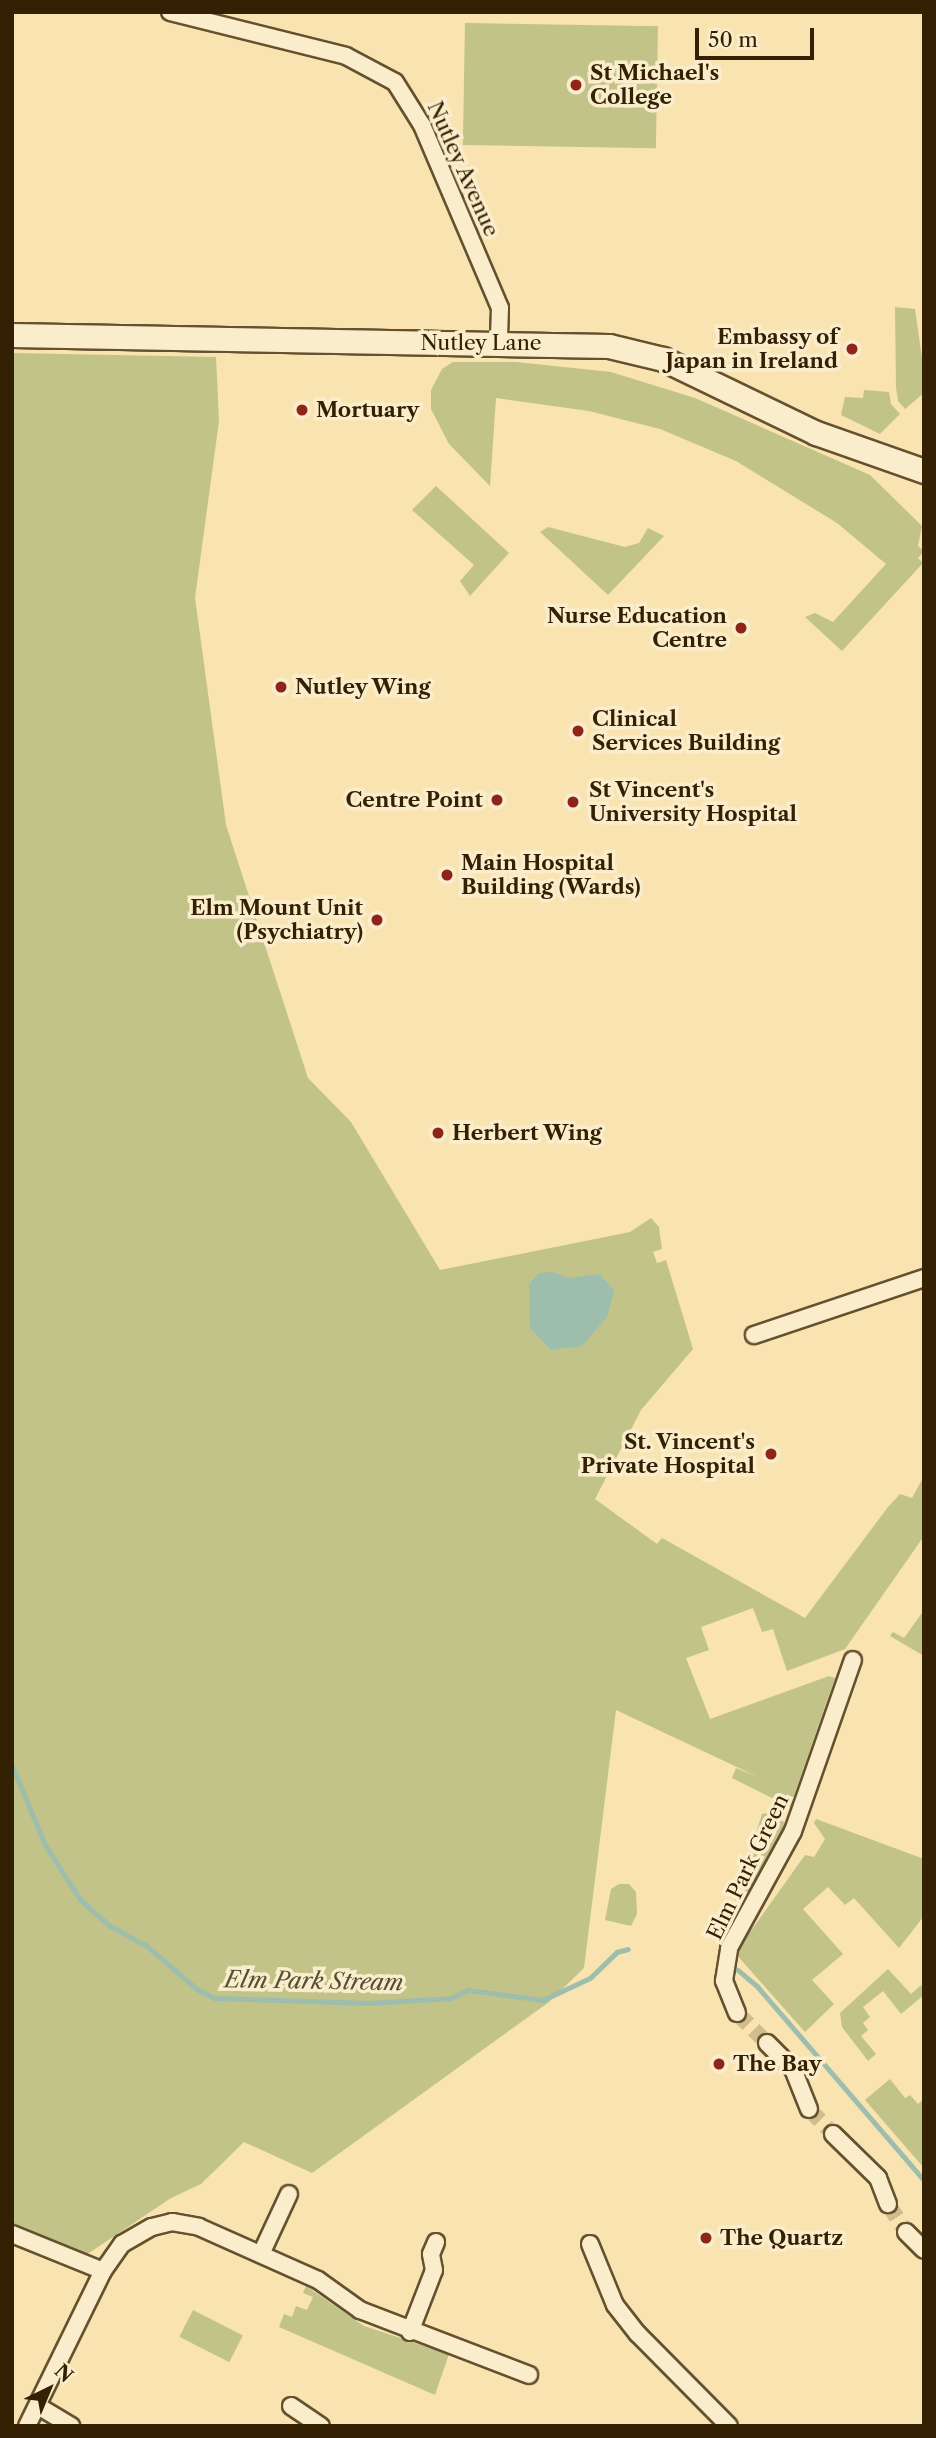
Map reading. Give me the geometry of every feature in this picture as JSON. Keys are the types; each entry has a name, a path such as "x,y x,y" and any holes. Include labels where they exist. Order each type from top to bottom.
{"street":[{"name":"Nutley Avenue","path":"170,12 346,57 396,82 422,125 500,308 499,343"},
{"name":"Nutley Lane","path":"12,335 580,344 651,355 816,433 924,471"},
{"path":"754,1335 924,1278"},
{"name":"Elm Park Green","path":"737,2013 724,1981 729,1948 793,1831 853,1660"},
{"path":"767,2043 793,2069 809,2109"},
{"path":"833,2134 878,2178 888,2204"},
{"path":"261,2254 289,2194"},
{"path":"27,2426 103,2271 122,2244 136,2234 172,2222 199,2227 318,2280 360,2311 410,2332 511,2361 528,2375"},
{"path":"906,2232 924,2250"},
{"path":"12,2234 103,2271"},
{"path":"410,2332 433,2270 431,2254 436,2242"},
{"path":"590,2244 615,2305 638,2334 729,2426"},
{"path":"38,2406 71,2426"},
{"path":"291,2406 321,2426"}],"green space":[{"path":"465,23 658,26 656,148 463,145"},
{"path":"895,307 915,309 924,372 924,393 905,409 898,401 896,387"},
{"path":"12,353 216,357 219,421 195,598 226,825 308,1078 351,1122 440,1270 630,1232 651,1218 659,1227 662,1249 653,1252 657,1263 666,1260 693,1349 641,1410 595,1499 657,1544 662,1538 805,1618 888,1507 900,1494 912,1498 924,1476 924,1536 845,1649 787,1671 773,1629 762,1632 753,1608 701,1627 709,1650 686,1658 710,1719 829,1676 835,1678 790,1807 732,1778 736,1768 758,1777 616,1710 584,1968 549,2002 312,2173 244,2142 201,2184 171,2198 86,2255 12,2223"},
{"path":"453,362 516,362 611,372 695,398 870,475 922,526 918,546 924,551 918,558 923,563 842,651 805,617 815,613 833,622 886,564 837,523 736,461 660,429 589,411 496,398 490,486 449,444 431,409 431,390 442,369"},
{"path":"864,390 889,392 891,404 900,414 880,434 841,415 845,397 863,398"},
{"path":"436,486 509,553 470,596 460,581 474,565 412,510"},
{"path":"548,527 625,547 639,543 648,528 664,536 608,595 540,532"},
{"path":"924,1610 924,1656 890,1636 893,1632 904,1638"},
{"path":"767,1813 788,1824 724,1936 762,1814"},
{"path":"816,1819 924,1859 924,1916 899,1948 854,1898 845,1905 828,1887 803,1909 843,1954 812,1980 834,2004 805,2032 735,1953 805,1855 814,1857 825,1839 814,1823"},
{"path":"619,1884 629,1884 636,1892 637,1914 631,1926 605,1920 611,1889"},
{"path":"888,1969 911,1994 921,1985 924,1995 901,2014 883,1991 863,2007 870,2017 863,2023 868,2030 861,2036 876,2054 868,2061 842,2027 840,2013"},
{"path":"890,2079 905,2098 910,2095 918,2104 924,2099 924,2168 865,2100"},
{"path":"306,2286 364,2326 449,2354 435,2395 279,2327 284,2314 292,2317 296,2306 307,2310 313,2297 303,2293"},
{"path":"193,2310 243,2335 229,2362 179,2337"}],"shaded area":[{"path":"553,1272 568,1278 599,1274 614,1290 607,1317 582,1346 551,1350 530,1328 529,1284 539,1273"}],"waterway":[{"name":"Elm Park Stream","path":"12,1765 46,1846 81,1900 109,1925 147,1946 197,1989 215,1998 369,2003 451,1998 468,1990 543,2000 590,1978 617,1952 628,1949"},
{"name":"Elm Park Stream","path":"738,1970 758,1987 924,2180"}],"tunnel":[{"path":"737,2013 767,2043"},
{"path":"809,2109 833,2134"},
{"path":"888,2204 906,2232"}],"place":[{"name":"St Michael's College","path":"576,85"},
{"name":"Embassy of Japan in Ireland","path":"852,349"},
{"name":"Mortuary","path":"302,410"},
{"name":"Nurse Education Centre","path":"741,628"},
{"name":"Nutley Wing","path":"281,687"},
{"name":"Clinical Services Building","path":"578,731"},
{"name":"Centre Point","path":"497,800"},
{"name":"St Vincent's University Hospital","path":"573,802"},
{"name":"Main Hospital Building (Wards)","path":"447,875"},
{"name":"Elm Mount Unit (Psychiatry)","path":"377,920"},
{"name":"Herbert Wing","path":"438,1133"},
{"name":"St. Vincent's Private Hospital","path":"771,1454"},
{"name":"The Bay","path":"719,2064"},
{"name":"The Quartz","path":"706,2238"}]}
